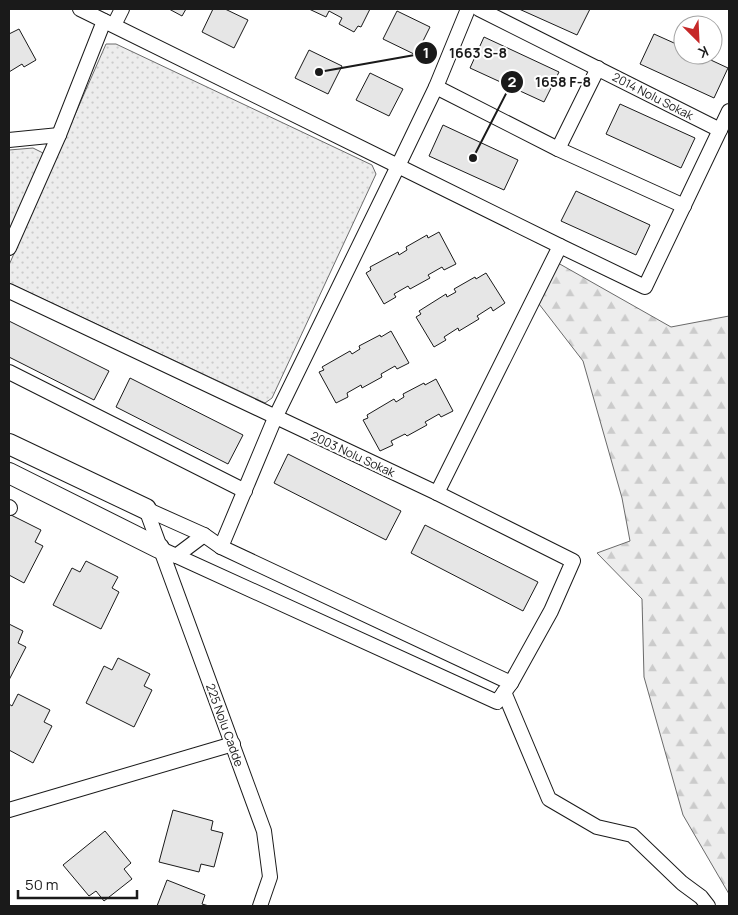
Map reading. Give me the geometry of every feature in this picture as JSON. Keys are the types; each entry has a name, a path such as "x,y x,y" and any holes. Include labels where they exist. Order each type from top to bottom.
{"street":[{"path":"80,9 104,18 645,288 729,111"},
{"path":"9,248 59,135 104,18 122,9"},
{"path":"221,547 275,418 436,87 468,9"},
{"name":"2014 Nolu Sokak","path":"479,9 720,130"},
{"path":"558,149 598,68"},
{"path":"436,87 558,149 684,206"},
{"path":"9,140 59,135"},
{"path":"437,493 560,246"},
{"name":"2003 Nolu Sokak","path":"9,292 437,493 572,561 551,611 507,688"},
{"path":"9,372 245,492"},
{"path":"9,444 204,535 221,547 507,688 549,799 597,827 632,835 682,883 701,897 708,906"},
{"path":"9,473 167,552 497,702 507,688"},
{"name":"225 Nolu Cadde","path":"146,509 167,552 264,831 270,877 260,906"},
{"path":"167,552 204,535"},
{"path":"9,810 233,744"}],"green space":[{"path":"106,44 116,44 372,165 376,174 272,398 265,403 9,283 9,265"},
{"path":"33,148 43,153 44,161 9,236 9,150"},
{"path":"558,263 671,327 729,316 729,894 683,815 644,677 642,599 597,553 630,541 622,498 583,361 539,304"}],"building":[{"path":"169,9 186,9 182,16"},
{"path":"213,9 225,9 248,20 234,48 202,32"},
{"path":"309,9 370,9 361,27 358,26 354,32 339,24 342,18 329,11 326,17"},
{"path":"519,9 590,9 577,35"},
{"path":"397,11 430,27 416,55 383,39"},
{"path":"19,29 36,60 24,67 22,64 9,72 9,34"},
{"path":"654,34 673,43 673,65 722,65 728,68 714,98 640,64"},
{"path":"484,37 559,72 544,102 470,68"},
{"path":"309,50 342,66 328,94 295,78"},
{"path":"370,73 403,89 389,116 356,100"},
{"path":"620,104 695,138 681,168 606,134"},
{"path":"443,125 518,160 504,190 429,156"},
{"path":"576,191 650,225 636,255 561,221"},
{"path":"439,232 456,264 444,270 442,267 428,275 430,278 410,289 408,286 394,294 396,297 384,304 366,273 371,270 370,267 398,252 399,255 407,250 406,247 427,235 428,238"},
{"path":"486,273 505,303 493,311 491,307 477,316 479,319 459,331 458,328 444,337 446,340 434,347 416,317 421,314 419,311 446,294 447,297 456,292 454,289 475,277 476,279"},
{"path":"9,321 109,371 94,400 9,357"},
{"path":"391,331 409,363 397,369 395,366 381,374 382,377 362,388 361,385 347,393 348,397 336,403 319,372 324,370 322,367 350,351 352,354 360,349 359,346"},
{"path":"130,378 243,435 228,464 116,407"},
{"path":"436,379 453,411 441,417 439,414 425,422 427,425 407,436 405,434 391,441 393,445 380,451 363,420 368,418 367,415 394,399 396,402 404,397 403,394"},
{"path":"288,454 401,511 386,540 274,483"},
{"path":"9,514 41,530 35,542 43,546 24,583 9,575"},
{"path":"425,525 538,582 523,611 411,553"},
{"path":"86,561 118,577 112,588 119,592 101,629 53,605 72,568 80,572"},
{"path":"9,624 23,631 18,643 26,647 9,680"},
{"path":"118,658 150,674 144,686 152,690 134,727 86,703 104,666 112,670"},
{"path":"18,694 50,710 44,722 52,726 33,763 9,750 9,704 12,706"},
{"path":"173,810 213,821 211,830 223,833 214,867 201,864 199,872 159,862"},
{"path":"105,831 131,863 124,869 132,879 104,901 96,891 89,896 63,865"},
{"path":"167,880 205,895 202,904 209,906 157,906"}],"place":[{"name":"1663 S-8","path":"319,72"},
{"name":"1658 F-8","path":"473,158"}]}
